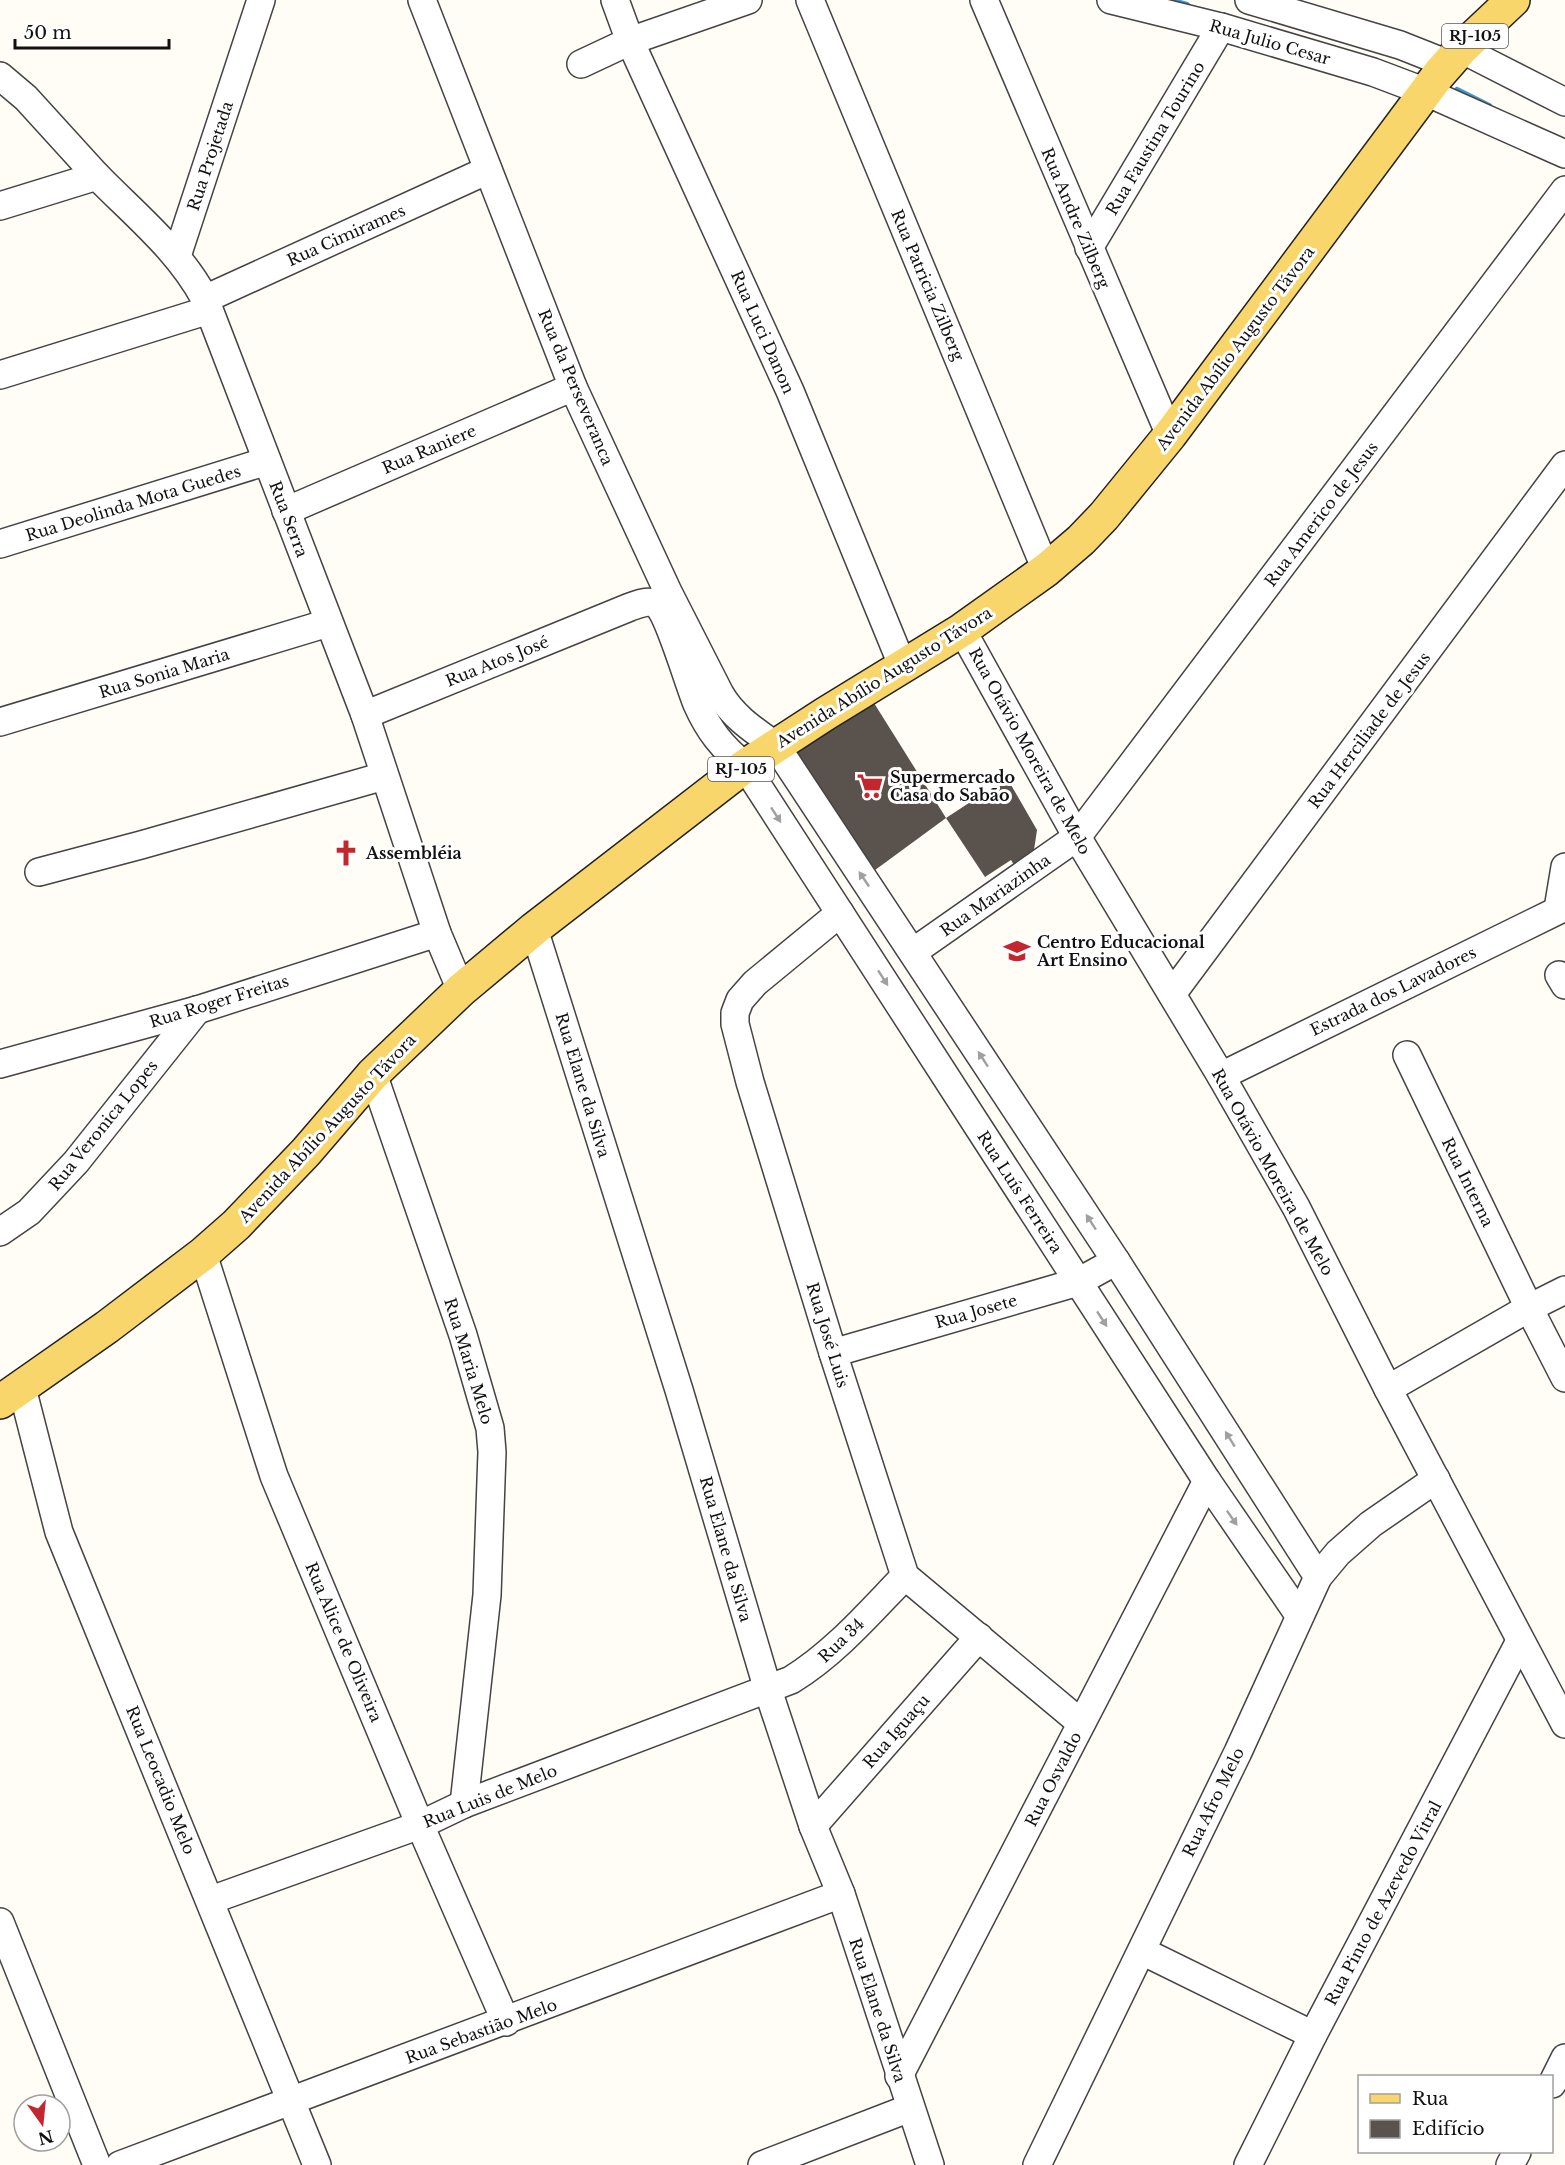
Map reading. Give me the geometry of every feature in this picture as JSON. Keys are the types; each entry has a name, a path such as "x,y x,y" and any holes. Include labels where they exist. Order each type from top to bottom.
{"main road":[{"name":"Avenida Abílio Augusto Távora","path":"11,1395 107,1327 203,1254 266,1195 373,1074 460,990 534,929 745,766 962,630 1046,570 1081,540 1104,516 1170,435 1441,73 1510,1"}],"street":[{"name":"Rua Projetada","path":"177,256 261,0"},
{"name":"Rua da Perseveranca","path":"422,0 573,387 668,592 727,705 747,725 776,746"},
{"name":"Rua Luci Danon","path":"615,0 630,41 790,391 903,667"},
{"path":"581,64 630,41 748,0"},
{"name":"Rua Patricia Zilberg","path":"810,0 1046,570"},
{"name":"Rua Andre Zilberg","path":"984,0 1170,435"},
{"name":"Rua Julio Cesar","path":"1111,0 1221,27 1373,72 1441,73"},
{"path":"1249,0 1400,45 1565,154"},
{"path":"1327,0 1338,26"},
{"name":"Rua Faustina Tourino","path":"1089,248 1221,27"},
{"path":"1441,73 1565,102"},
{"name":"Rua Serra","path":"0,76 26,98 97,176 177,256 194,279 207,304 365,715 437,933 460,990"},
{"name":"Rua Cimirames","path":"0,375 207,304 488,170"},
{"path":"0,206 97,176"},
{"name":"Rua Americo de Jesus","path":"1077,837 1565,190"},
{"name":"Rua Raniere","path":"286,511 573,387"},
{"name":"Rua Deolinda Mota Guedes","path":"0,544 267,461"},
{"name":"Rua Herciliade de Jesus","path":"1172,994 1565,465"},
{"name":"Rua Luís Ferreira","path":"630,607 649,602 655,603 660,609 709,727 720,744 745,766 1207,1481 1299,1615"},
{"name":"Rua Atos José","path":"365,715 630,607"},
{"name":"Rua Sonia Maria","path":"0,723 328,623"},
{"name":"Rua Otávio Moreira de Melo","path":"962,630 1077,837 1221,1076 1296,1207 1388,1389 1565,1724"},
{"path":"776,746 1116,1261 1317,1577"},
{"path":"39,872 384,776"},
{"name":"Rua Mariazinha","path":"913,952 1077,837"},
{"path":"1561,908 1565,867"},
{"name":"Estrada dos Lavadores","path":"1221,1076 1561,908"},
{"name":"Rua José Luis","path":"840,913 756,983 740,1000 735,1013 735,1024 750,1082 833,1353 905,1576"},
{"path":"854,935 888,914"},
{"name":"Rua Elane da Silva","path":"534,929 679,1390 768,1690 813,1826 841,1894 930,2165"},
{"name":"Rua Roger Freitas","path":"0,1064 197,1010 437,933"},
{"name":"Rua Veronica Lopes","path":"0,1232 28,1212 76,1162 197,1010"},
{"name":"Rua Interna","path":"1407,1055 1565,1378"},
{"name":"Rua Maria Melo","path":"373,1074 463,1335 490,1428 492,1452 487,1595 464,1804"},
{"name":"Rua Alice de Oliveira","path":"203,1254 274,1476 420,1825 506,2022"},
{"name":"Rua Josete","path":"833,1353 1078,1282 1116,1261"},
{"path":"1388,1389 1529,1308 1565,1290"},
{"name":"Rua Leocadio Melo","path":"11,1395 59,1532 318,2165"},
{"name":"Rua Afro Melo","path":"1037,2165 1238,1752 1317,1577 1338,1553 1371,1524 1436,1479"},
{"name":"Rua Osvaldo","path":"899,2076 1207,1481"},
{"path":"905,1576 1081,1723"},
{"name":"Rua 34","path":"768,1690 791,1680 811,1667 840,1642 905,1576"},
{"name":"Rua Iguaçu","path":"813,1826 979,1637"},
{"name":"Rua Pinto de Azevedo Vitral","path":"1248,2165 1313,2035 1520,1641"},
{"name":"Rua Luis de Melo","path":"211,1900 420,1825 464,1804 768,1690"},
{"name":"Rua Sebastião Melo","path":"120,2165 506,2022 841,1894"},
{"path":"0,1922 97,2165"},
{"path":"1142,1952 1313,2035"},
{"path":"1553,2080 1565,2058"},
{"path":"762,2165 910,2108"}],"building":[{"name":"Supermercado Casa do Sabão","path":"874,703 946,818 871,873 791,755"},
{"path":"1007,778 1037,830 1034,850 1014,865 1011,860 985,877 946,818"}],"waterway":[{"path":"1170,0 1187,5"},
{"path":"1457,90 1489,106"}],"place":[{"name":"Supermercado Casa do Sabão","path":"870,786"},
{"name":"Assembléia","path":"346,853"},
{"name":"Centro Educacional Art Ensino","path":"1017,951"}]}
